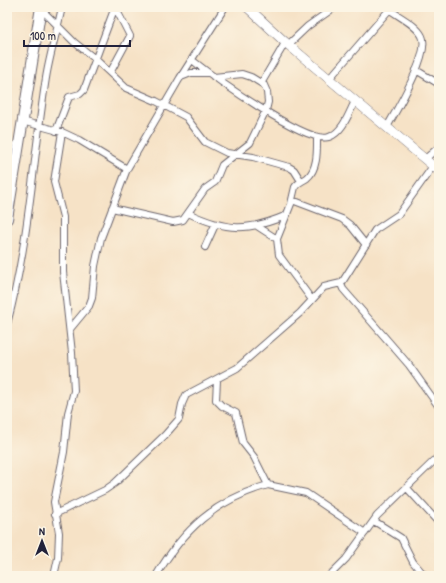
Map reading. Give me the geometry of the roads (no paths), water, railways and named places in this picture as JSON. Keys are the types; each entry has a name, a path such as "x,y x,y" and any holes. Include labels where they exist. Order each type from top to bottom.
{"main road":[{"path":"7,219 41,8"}],"street":[{"path":"7,324 19,276 25,240 46,77 62,7"},
{"path":"54,576 58,558 59,533 54,502 64,452 68,413 74,391 70,328 63,272 62,217 54,182 59,132 69,97 80,94 84,90 94,58 115,7"},
{"path":"110,73 130,36 115,7"},
{"path":"70,328 89,306 98,252 104,227 127,168 224,7"},
{"path":"55,514 106,490 115,483 165,435 179,419 182,404 186,395 217,380 237,368 300,313 328,285 341,283 379,226 399,214 437,169 286,44 247,7"},
{"path":"262,82 286,44 335,7"},
{"path":"41,8 74,42 130,90 165,106 190,121 199,137 205,142 235,155 253,157 289,167 294,170 301,181"},
{"path":"329,80 388,8 412,26 423,37 424,46 410,86 387,127"},
{"path":"192,60 208,73 266,110 304,133 317,138 326,138 337,134 355,101"},
{"path":"416,70 439,84"},
{"path":"180,78 191,73 208,73"},
{"path":"112,208 173,222 182,220 205,189 215,182 222,165 250,142 266,110 268,92 262,82 242,74 214,77"},
{"path":"22,121 59,132 79,140 127,168"},
{"path":"312,300 279,256 277,238 287,215 295,187 308,177 313,169 316,156 317,138"},
{"path":"425,159 439,146"},
{"path":"292,200 342,219 350,225 366,245"},
{"path":"188,213 215,225 257,226 287,215"},
{"path":"205,247 215,225"},
{"path":"257,226 277,238"},
{"path":"341,283 343,289 409,365 439,407"},
{"path":"217,380 216,400 222,406 236,413 243,443 251,451 268,485"},
{"path":"329,576 346,559 374,521 439,456"},
{"path":"156,576 174,549 198,521 237,496 268,485 306,493 365,533"},
{"path":"407,488 439,523"},
{"path":"374,521 401,538 413,562 425,576"}]}
